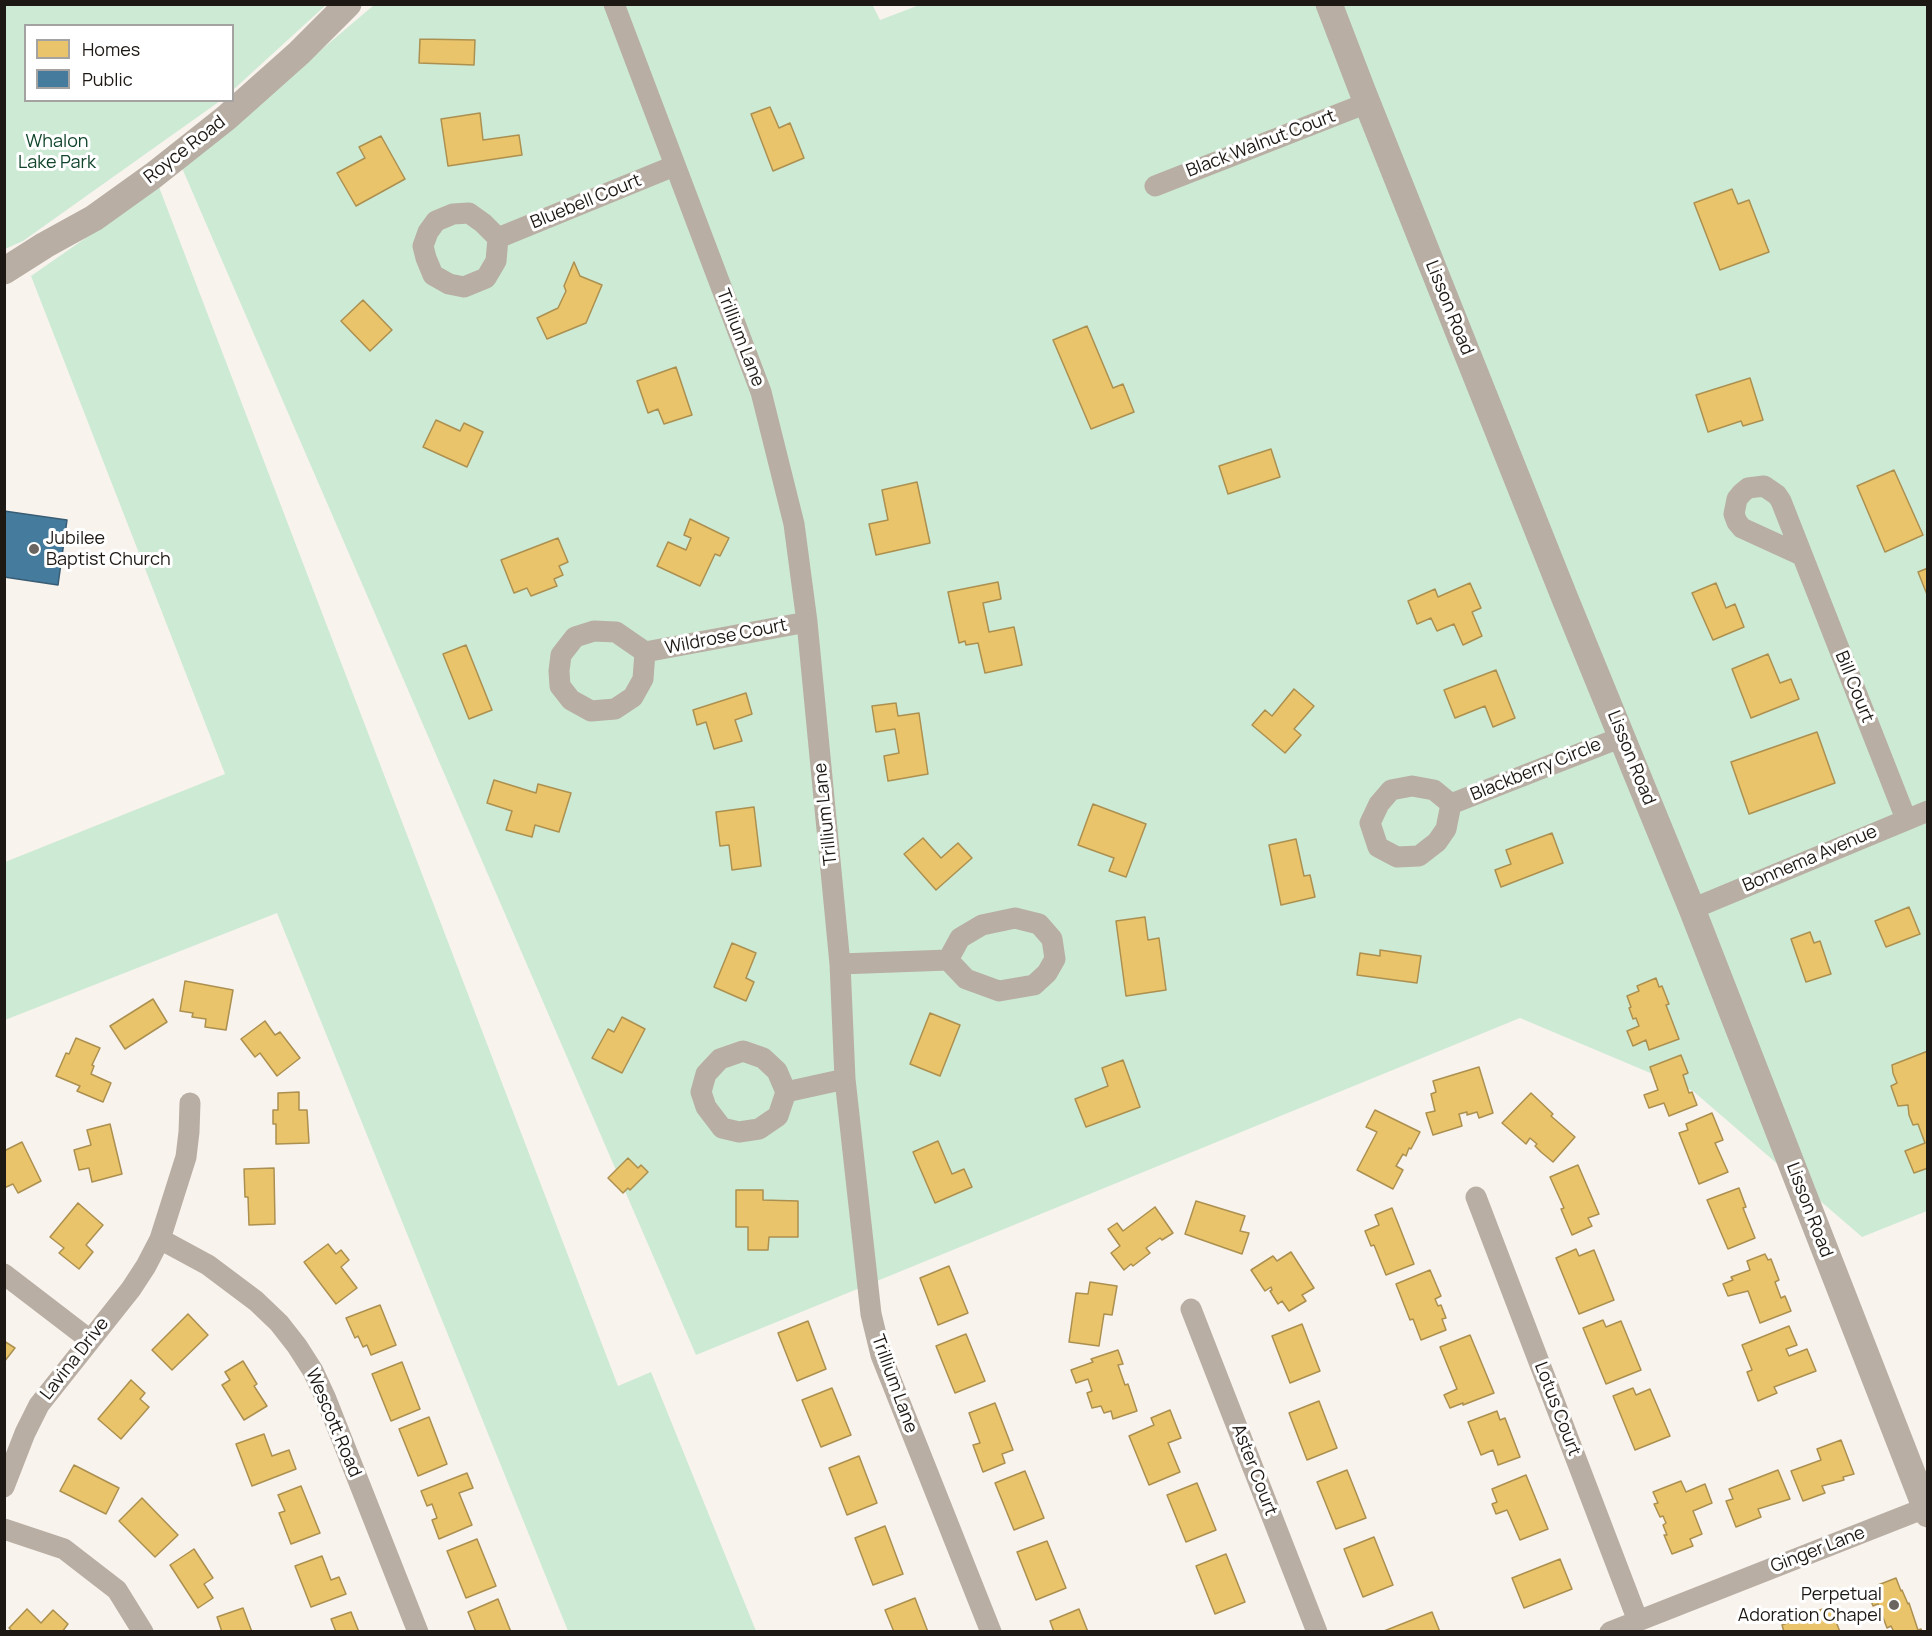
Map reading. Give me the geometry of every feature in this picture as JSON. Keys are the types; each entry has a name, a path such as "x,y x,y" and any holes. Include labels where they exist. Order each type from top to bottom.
{"street":[{"name":"Royce Road","path":"4,271 94,218 154,176 226,118 299,53 348,4"},
{"name":"Trillium Lane","path":"614,4 761,392 794,524 807,622 840,964 845,1079 871,1314 879,1345 990,1632"},
{"name":"Lisson Road","path":"1329,4 1692,909 1926,1511"},
{"name":"Black Walnut Court","path":"1155,186 1367,103"},
{"name":"Bluebell Court","path":"498,238 674,166"},
{"name":"Bill Court","path":"1801,555 1906,819"},
{"name":"Wildrose Court","path":"645,652 644,679 633,697 615,709 591,711 571,700 560,686 561,655 575,638 594,631 616,632 645,652 807,622"},
{"name":"Blackberry Circle","path":"1451,804 1622,737"},
{"name":"Bonnema Avenue","path":"1692,909 1928,811"},
{"path":"840,964 948,960 966,979 999,991 1034,985 1047,973 1055,960 1052,939 1039,924 1015,918 982,925 960,938 948,960"},
{"path":"786,1092 845,1079"},
{"name":"Lavina Drive","path":"4,1487 25,1433 39,1405 131,1289 160,1239 186,1156 190,1103"},
{"name":"Lotus Court","path":"1476,1197 1638,1620"},
{"name":"Wescott Road","path":"160,1239 207,1265 256,1301 279,1323 297,1346 313,1371 326,1399 418,1632"},
{"path":"4,1274 90,1340"},
{"name":"Aster Court","path":"1191,1309 1317,1632"},
{"name":"Ginger Lane","path":"1610,1632 1926,1511"},
{"path":"4,1529 64,1549 117,1590 143,1632"}],"green space":[{"name":"Whalon Lake Park","path":"5,4 326,5 234,89 234,24 24,24 24,102 219,102 23,241 5,249"},
{"path":"872,4 880,20 922,4 1927,5 1927,1211 1862,1237 1693,1091 1520,1018 696,1355 182,168 374,5"},
{"path":"159,187 618,1386 651,1372 756,1631 568,1631 277,913 5,1020 5,862 225,774 31,276"}],"building: Homes":[{"path":"420,39 475,40 474,65 419,63"},
{"path":"770,107 779,128 790,123 804,158 773,171 751,114"},
{"path":"480,113 483,140 519,135 522,155 448,166 441,119"},
{"path":"381,136 405,179 356,206 337,173 365,158 359,147"},
{"path":"1732,189 1738,204 1749,200 1769,252 1720,270 1694,203"},
{"path":"574,262 580,276 602,285 586,323 547,339 537,318 558,308 566,291 564,286"},
{"path":"363,300 392,330 370,351 341,321"},
{"path":"1087,326 1113,388 1123,384 1134,412 1091,429 1053,340"},
{"path":"676,367 692,415 664,424 658,409 648,413 637,381"},
{"path":"1750,378 1763,420 1743,426 1741,421 1708,432 1696,395"},
{"path":"436,420 460,431 464,423 483,432 467,467 423,447"},
{"path":"1271,449 1280,477 1228,494 1219,466"},
{"path":"1894,470 1923,535 1885,552 1857,486"},
{"path":"917,482 930,543 876,555 869,524 888,520 882,490"},
{"path":"690,519 729,538 720,556 715,554 700,586 657,566 668,542 686,550 691,538 684,535"},
{"path":"558,538 568,562 559,566 563,575 554,579 557,586 531,596 527,588 514,593 501,560"},
{"path":"1928,568 1928,597 1918,572"},
{"path":"998,582 1001,599 983,603 989,632 1014,627 1022,665 985,673 978,643 966,645 965,641 959,643 948,592"},
{"path":"1470,583 1481,608 1472,612 1482,636 1463,645 1454,624 1437,631 1431,618 1417,624 1408,601 1435,589 1438,597"},
{"path":"1716,583 1726,608 1735,604 1744,627 1713,640 1692,593"},
{"path":"466,645 492,710 469,719 443,654"},
{"path":"1768,654 1780,683 1791,679 1799,699 1751,718 1732,669"},
{"path":"1496,670 1515,718 1493,727 1485,706 1455,718 1444,690"},
{"path":"1294,689 1314,706 1294,729 1301,735 1285,753 1252,725 1265,710 1272,716"},
{"path":"746,693 752,714 735,720 742,741 714,749 706,722 697,725 693,710"},
{"path":"896,703 898,716 919,713 928,774 888,781 884,756 899,753 895,729 876,732 872,706"},
{"path":"1817,732 1835,783 1749,814 1731,762"},
{"path":"494,780 536,793 538,784 571,793 559,832 535,825 532,837 506,830 512,811 487,803"},
{"path":"1093,804 1146,824 1126,877 1109,871 1114,858 1078,845"},
{"path":"754,807 761,866 732,870 729,845 720,846 716,812"},
{"path":"1552,833 1563,863 1501,887 1495,870 1511,864 1506,850"},
{"path":"923,838 941,858 958,843 972,858 936,890 904,854"},
{"path":"1296,839 1304,876 1310,875 1315,897 1281,905 1269,845"},
{"path":"1909,907 1920,934 1886,947 1875,921"},
{"path":"1145,917 1148,940 1159,938 1166,990 1126,996 1116,921"},
{"path":"1810,932 1814,943 1820,941 1831,974 1806,982 1791,939"},
{"path":"732,943 756,953 746,978 754,982 746,1001 714,987"},
{"path":"1380,950 1421,956 1417,983 1357,975 1360,953 1380,956"},
{"path":"1656,978 1669,1004 1666,1005 1679,1039 1649,1050 1646,1040 1633,1046 1627,1031 1639,1026 1636,1018 1633,1019 1627,996 1639,991 1637,986"},
{"path":"185,981 233,990 226,1030 205,1027 206,1019 192,1017 193,1013 180,1011"},
{"path":"153,999 167,1022 125,1049 110,1026"},
{"path":"930,1013 960,1025 940,1076 910,1064"},
{"path":"622,1017 645,1029 622,1073 592,1058 608,1029 614,1032"},
{"path":"265,1021 275,1035 280,1032 300,1058 277,1076 260,1053 255,1057 241,1039"},
{"path":"76,1038 100,1048 92,1065 94,1066 91,1074 111,1083 103,1102 77,1091 80,1086 56,1076 66,1053 69,1054"},
{"path":"1928,1051 1928,1168 1914,1173 1905,1151 1925,1143 1918,1124 1913,1125 1908,1105 1898,1106 1891,1086 1897,1083 1892,1065"},
{"path":"1681,1055 1688,1073 1683,1075 1689,1093 1692,1092 1697,1105 1669,1116 1664,1103 1649,1108 1644,1095 1658,1090 1650,1067"},
{"path":"1123,1060 1140,1107 1086,1127 1075,1099 1108,1086 1102,1068"},
{"path":"1479,1067 1493,1113 1479,1118 1477,1112 1467,1115 1467,1112 1459,1114 1462,1126 1433,1135 1426,1113 1435,1111 1431,1094 1436,1092 1433,1081"},
{"path":"299,1092 299,1110 307,1110 309,1143 276,1144 273,1110 278,1110 278,1093"},
{"path":"1531,1093 1553,1114 1551,1116 1575,1137 1553,1162 1535,1146 1537,1144 1530,1138 1526,1144 1502,1123"},
{"path":"1375,1110 1420,1132 1411,1149 1409,1148 1406,1156 1403,1154 1396,1166 1403,1170 1393,1189 1357,1170 1377,1132 1366,1127"},
{"path":"1712,1113 1723,1140 1715,1143 1728,1172 1699,1184 1679,1133 1688,1130 1686,1124"},
{"path":"110,1124 122,1174 92,1182 89,1168 79,1170 74,1150 91,1145 87,1130"},
{"path":"938,1141 952,1174 964,1169 972,1187 935,1203 913,1152"},
{"path":"22,1142 41,1181 18,1193 13,1184 4,1188 4,1151"},
{"path":"628,1158 638,1168 641,1165 648,1172 630,1190 628,1188 623,1193 608,1178"},
{"path":"1578,1165 1599,1214 1588,1218 1592,1226 1572,1235 1561,1209 1564,1208 1550,1177"},
{"path":"274,1168 275,1224 249,1225 244,1169"},
{"path":"1739,1188 1746,1207 1743,1208 1755,1238 1728,1249 1707,1200"},
{"path":"736,1190 763,1190 763,1200 798,1201 798,1237 769,1237 768,1250 748,1250 748,1227 736,1227"},
{"path":"1196,1201 1245,1216 1240,1231 1249,1233 1242,1254 1185,1234"},
{"path":"78,1203 103,1225 86,1245 93,1252 79,1269 59,1253 64,1248 50,1237"},
{"path":"1155,1207 1173,1233 1162,1240 1160,1238 1146,1248 1150,1253 1124,1270 1111,1253 1120,1246 1108,1229 1117,1223 1123,1231"},
{"path":"1392,1208 1414,1264 1386,1275 1374,1245 1371,1246 1365,1231 1379,1225 1375,1215"},
{"path":"328,1244 336,1254 341,1250 349,1260 341,1267 357,1288 336,1304 304,1262"},
{"path":"1576,1249 1579,1256 1594,1250 1614,1300 1579,1314 1556,1258"},
{"path":"1291,1252 1314,1288 1302,1295 1306,1301 1289,1311 1282,1301 1278,1304 1270,1291 1271,1287 1265,1291 1251,1270 1273,1256 1277,1261"},
{"path":"1765,1254 1768,1260 1771,1259 1779,1280 1775,1282 1781,1298 1785,1296 1791,1311 1760,1323 1748,1291 1728,1296 1723,1284 1733,1280 1731,1277 1750,1270 1747,1261"},
{"path":"949,1266 968,1313 938,1325 920,1278"},
{"path":"1430,1270 1441,1296 1435,1299 1438,1306 1441,1305 1446,1318 1442,1319 1446,1330 1421,1340 1413,1319 1410,1320 1396,1284"},
{"path":"1090,1282 1117,1286 1112,1315 1104,1314 1099,1346 1069,1342 1076,1293 1088,1294"},
{"path":"380,1305 396,1345 371,1355 367,1345 363,1347 358,1336 355,1338 346,1318"},
{"path":"188,1314 208,1335 172,1370 152,1350"},
{"path":"1603,1320 1606,1327 1621,1321 1641,1370 1606,1384 1583,1328"},
{"path":"808,1321 826,1369 797,1381 778,1333"},
{"path":"1302,1324 1320,1371 1290,1383 1272,1336"},
{"path":"1789,1326 1797,1345 1786,1349 1789,1356 1807,1349 1816,1371 1774,1387 1777,1393 1758,1401 1747,1372 1752,1370 1742,1345"},
{"path":"966,1334 985,1381 955,1393 936,1346"},
{"path":"1470,1335 1494,1393 1450,1408 1444,1395 1457,1389 1440,1347"},
{"path":"4,1341 15,1348 4,1362"},
{"path":"1118,1350 1123,1364 1118,1365 1125,1385 1128,1384 1137,1411 1113,1419 1111,1411 1104,1413 1101,1406 1092,1408 1087,1393 1092,1391 1088,1379 1076,1383 1071,1370 1093,1362 1091,1359"},
{"path":"243,1361 257,1384 254,1386 267,1406 244,1420 222,1385 230,1380 225,1372"},
{"path":"402,1362 420,1409 391,1421 372,1374"},
{"path":"131,1380 145,1393 140,1399 149,1407 121,1439 98,1419"},
{"path":"832,1388 851,1435 821,1447 802,1400"},
{"path":"1633,1388 1636,1395 1650,1389 1670,1436 1635,1450 1613,1396"},
{"path":"1319,1401 1337,1448 1307,1460 1289,1413"},
{"path":"995,1403 1013,1450 1002,1454 1005,1463 983,1472 973,1445 980,1443 969,1413"},
{"path":"1170,1410 1181,1438 1168,1443 1180,1472 1149,1485 1129,1436 1154,1425 1151,1418"},
{"path":"1497,1411 1500,1420 1505,1418 1520,1457 1498,1465 1493,1450 1481,1455 1468,1422"},
{"path":"429,1417 447,1464 418,1476 399,1429"},
{"path":"264,1434 272,1456 289,1450 296,1469 252,1486 236,1444"},
{"path":"1841,1440 1854,1474 1843,1477 1844,1480 1822,1486 1825,1493 1803,1501 1791,1471 1821,1460 1817,1449"},
{"path":"859,1456 877,1503 847,1515 829,1468"},
{"path":"74,1465 119,1488 106,1514 60,1491"},
{"path":"1347,1470 1366,1518 1336,1529 1317,1482"},
{"path":"1778,1470 1790,1499 1758,1509 1761,1517 1736,1527 1726,1501 1733,1499 1729,1489"},
{"path":"1025,1471 1044,1518 1014,1530 995,1483"},
{"path":"467,1473 473,1488 459,1493 472,1525 439,1539 432,1520 437,1518 432,1504 427,1506 421,1491"},
{"path":"1526,1475 1548,1529 1520,1540 1507,1510 1496,1514 1492,1504 1497,1502 1492,1489"},
{"path":"1681,1481 1686,1492 1705,1484 1712,1503 1693,1511 1702,1534 1690,1539 1693,1546 1672,1554 1664,1535 1667,1535 1663,1525 1666,1523 1663,1516 1660,1517 1654,1504 1658,1503 1653,1492"},
{"path":"1197,1483 1216,1530 1186,1542 1167,1495"},
{"path":"301,1486 320,1533 291,1544 279,1513 285,1511 278,1495"},
{"path":"142,1498 178,1535 155,1557 119,1521"},
{"path":"885,1526 903,1574 873,1585 855,1538"},
{"path":"1374,1537 1393,1585 1363,1597 1344,1549"},
{"path":"477,1539 496,1586 466,1598 447,1551"},
{"path":"1047,1541 1066,1588 1036,1600 1017,1552"},
{"path":"194,1549 213,1578 204,1584 213,1598 198,1608 170,1565"},
{"path":"1226,1554 1245,1602 1215,1614 1196,1566"},
{"path":"322,1556 331,1580 339,1577 346,1594 311,1607 295,1566"},
{"path":"1560,1559 1572,1589 1524,1608 1512,1578"},
{"name":"Perpetual Adoration Chapel","path":"1896,1578 1909,1603 1918,1630 1921,1629 1922,1632 1894,1632 1891,1626 1887,1628 1878,1604 1873,1606 1868,1593 1880,1588 1878,1585"},
{"path":"915,1598 928,1632 894,1632 885,1610"},
{"path":"498,1599 511,1632 476,1632 468,1612"},
{"path":"1830,1606 1840,1632 1784,1632 1782,1625"},
{"path":"243,1608 252,1632 222,1632 217,1617"},
{"path":"27,1609 41,1623 53,1610 68,1624 62,1632 13,1632 9,1628"},
{"path":"1079,1609 1088,1632 1054,1632 1050,1621"},
{"path":"351,1612 359,1632 336,1632 331,1619"},
{"path":"1432,1612 1440,1632 1384,1632 1384,1631"}],"building: Public":[{"name":"Jubilee Baptist Church","path":"4,511 67,520 58,585 4,577"}],"place":[{"name":"Jubilee Baptist Church","path":"34,549"},
{"name":"Perpetual Adoration Chapel","path":"1894,1605"}]}
